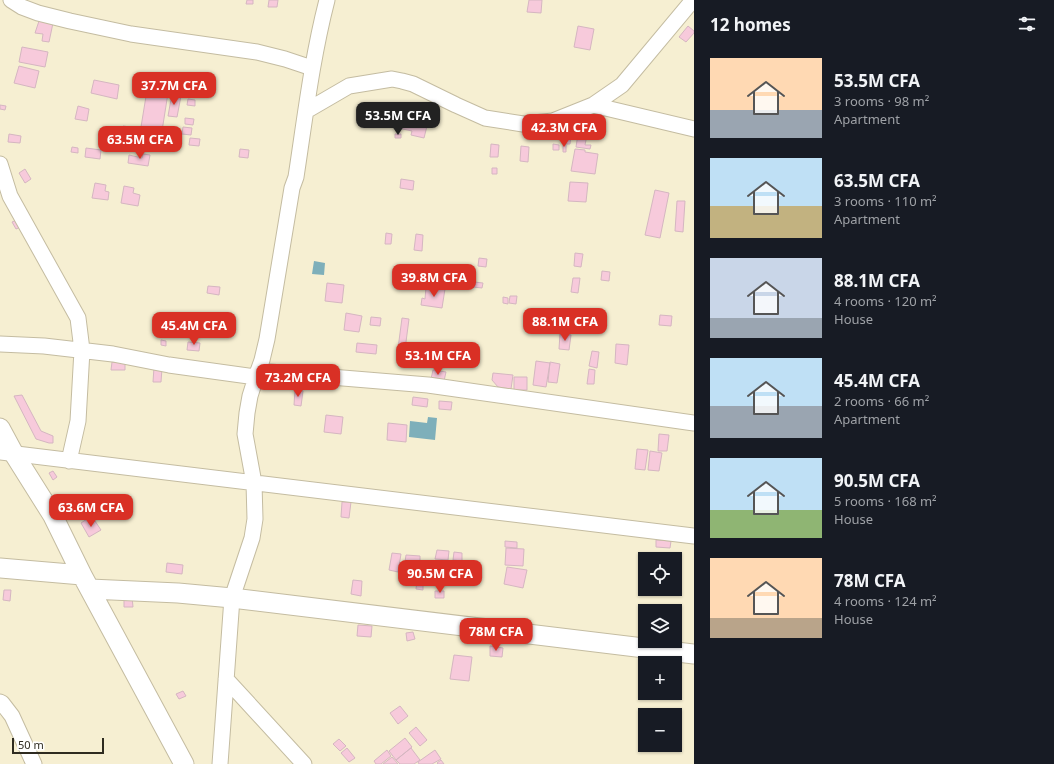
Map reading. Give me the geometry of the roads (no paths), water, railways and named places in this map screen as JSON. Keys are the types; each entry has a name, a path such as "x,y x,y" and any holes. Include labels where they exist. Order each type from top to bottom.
{"street":[{"path":"11,0 22,7 38,13 70,21 132,34 257,52 312,68"},
{"path":"220,764 232,598 252,538 255,519 254,483 245,434 249,402 267,339 292,188 296,178 312,68 327,0"},
{"path":"306,111 349,86 392,79 402,80 413,84 437,97 485,118 523,124 553,121 593,105 622,85 693,0"},
{"path":"593,105 694,129"},
{"path":"0,164 10,196 78,318 82,350 78,420 69,461"},
{"path":"0,344 44,346 82,350 113,354 169,365 257,374 428,385 694,423"},
{"path":"0,428 7,453 53,516 86,582 184,764"},
{"path":"7,453 694,536"},
{"path":"0,568 86,582 232,598 694,654"},
{"path":"226,679 304,764"},
{"path":"0,702 12,716 34,764"}],"water":[{"path":"314,261 325,263 324,275 312,274"},
{"path":"428,417 437,418 435,440 409,437 410,421 427,423"}]}
